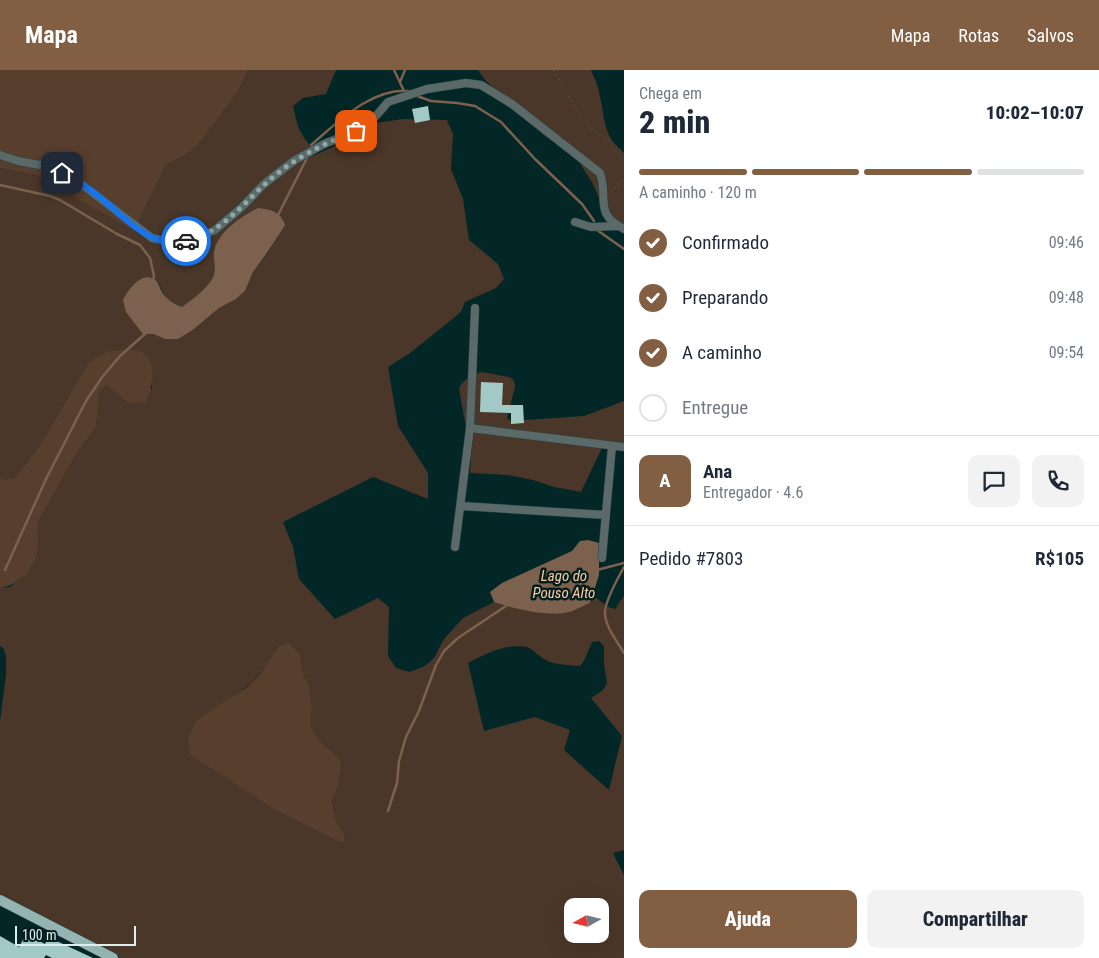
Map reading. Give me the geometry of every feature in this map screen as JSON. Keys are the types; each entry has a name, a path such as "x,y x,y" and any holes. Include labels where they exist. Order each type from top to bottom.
{"main road":[{"path":"0,900 113,958"}],"street":[{"path":"0,155 18,161 50,167 76,180 152,238 172,242 187,240 215,230 242,207 264,184 295,160 324,144 356,131 376,116 388,102 427,88 466,83 481,85 512,104 600,173 603,182 605,213 609,220 621,227"},
{"path":"575,222 591,227 621,227"},
{"path":"455,547 470,428 475,308"},
{"path":"470,428 624,447"},
{"path":"602,558 612,446"},
{"path":"461,506 606,515"}],"path":[{"path":"554,70 576,110 593,130 624,152"},
{"path":"603,197 624,182"}],"shaded area":[{"path":"0,70 248,70 239,90 197,146 166,165 134,230 35,175 0,168"},
{"path":"248,70 336,70 326,94 303,98 293,106 299,128 313,156 350,139 376,123 403,119 447,120 453,134 451,169 463,199 469,240 498,264 504,279 496,288 465,302 461,312 410,353 388,367 398,426 428,473 428,499 373,477 283,522 293,547 299,579 335,619 378,598 389,607 388,656 396,668 410,672 425,666 434,658 444,639 463,618 494,602 513,607 566,613 590,603 594,596 608,607 616,609 624,596 624,850 613,853 624,875 624,958 120,958 0,895 0,721 6,675 6,658 4,649 0,646 0,588 10,587 23,576 37,551 36,532 39,521 75,456 96,427 98,392 107,385 115,391 152,389 151,364 88,363 38,448 14,478 4,481 0,477 0,168 35,175 134,229 166,165 181,157 239,90","holes":["282,217 284,225 269,251 253,272 245,291 236,299 219,308 194,329 165,339 153,334 144,334 158,282 166,299 182,307 201,292 213,278 214,248","599,641 604,646 607,683 603,690 591,698 622,736 609,790 564,750 570,730 535,717 484,731 468,663 496,650 519,646 529,648 550,662 580,666 592,642","278,647 300,655 303,673 309,685 312,707 311,727 319,740 337,756 338,787 332,801 336,821 344,833 345,842 341,843 277,811 230,699 251,682"]},
{"path":"478,70 591,70 598,87 608,132 611,139 624,153 624,227 608,220 593,184 573,152 545,136 486,81"},
{"path":"133,350 145,355 150,360 152,366 151,388 146,402 129,403 107,385 99,392 96,427 75,456 39,521 37,552 32,565 24,576 13,584 0,588 0,477 4,480 14,478 38,448 88,363 109,351"},
{"path":"482,372 509,377 514,380 515,387 507,418 511,421 584,416 624,401 624,446 602,448 581,492 508,475 470,473 472,439 465,422 459,388 469,377"},
{"path":"289,643 300,655 303,673 309,685 312,707 311,727 319,740 337,756 341,764 338,787 332,801 336,821 344,833 345,842 341,843 277,811 190,754 188,738 196,722 209,711 246,688 259,675 278,647"}],"water":[{"path":"258,208 278,214 285,225 253,272 245,291 178,339 165,339 153,334 143,334 126,312 123,300 136,282 145,278 155,280 167,298 182,307 210,283 214,274 214,250 218,240 239,219"},
{"name":"Lago do Pouso Alto","path":"588,540 599,543 599,575 590,603 571,611 556,614 529,611 494,602 490,592 502,583 572,551 580,541"}],"building":[{"path":"428,106 430,120 415,123 412,109"},
{"path":"481,382 503,383 502,405 523,405 524,423 511,424 511,413 480,412"},
{"path":"26,934 45,944 48,937 93,958 52,958 46,955 44,958 0,958 0,936 19,947"}],"waterway":[{"path":"394,70 404,91"},
{"path":"400,82 405,70"},
{"path":"311,145 344,117 369,100 396,91 410,91"},
{"path":"417,96 431,101 475,106 501,122 535,159 582,204 594,221"},
{"path":"277,217 307,158"},
{"path":"0,185 60,200 117,234 140,245 150,258 154,276 153,281"},
{"path":"597,230 624,249"},
{"path":"5,570 46,479 86,401 103,376 120,356 146,333"},
{"path":"597,570 624,563"},
{"path":"624,567 605,609 610,629 624,653"},
{"path":"388,811 397,783 399,761 406,737 419,711 436,665 444,651 458,638 509,604"}],"way so far":[{"path":"186,241 215,230 242,207 264,184 304,154 356,131"}],"route":[{"path":"62,173 96,194 152,238 172,242 186,241"}]}
